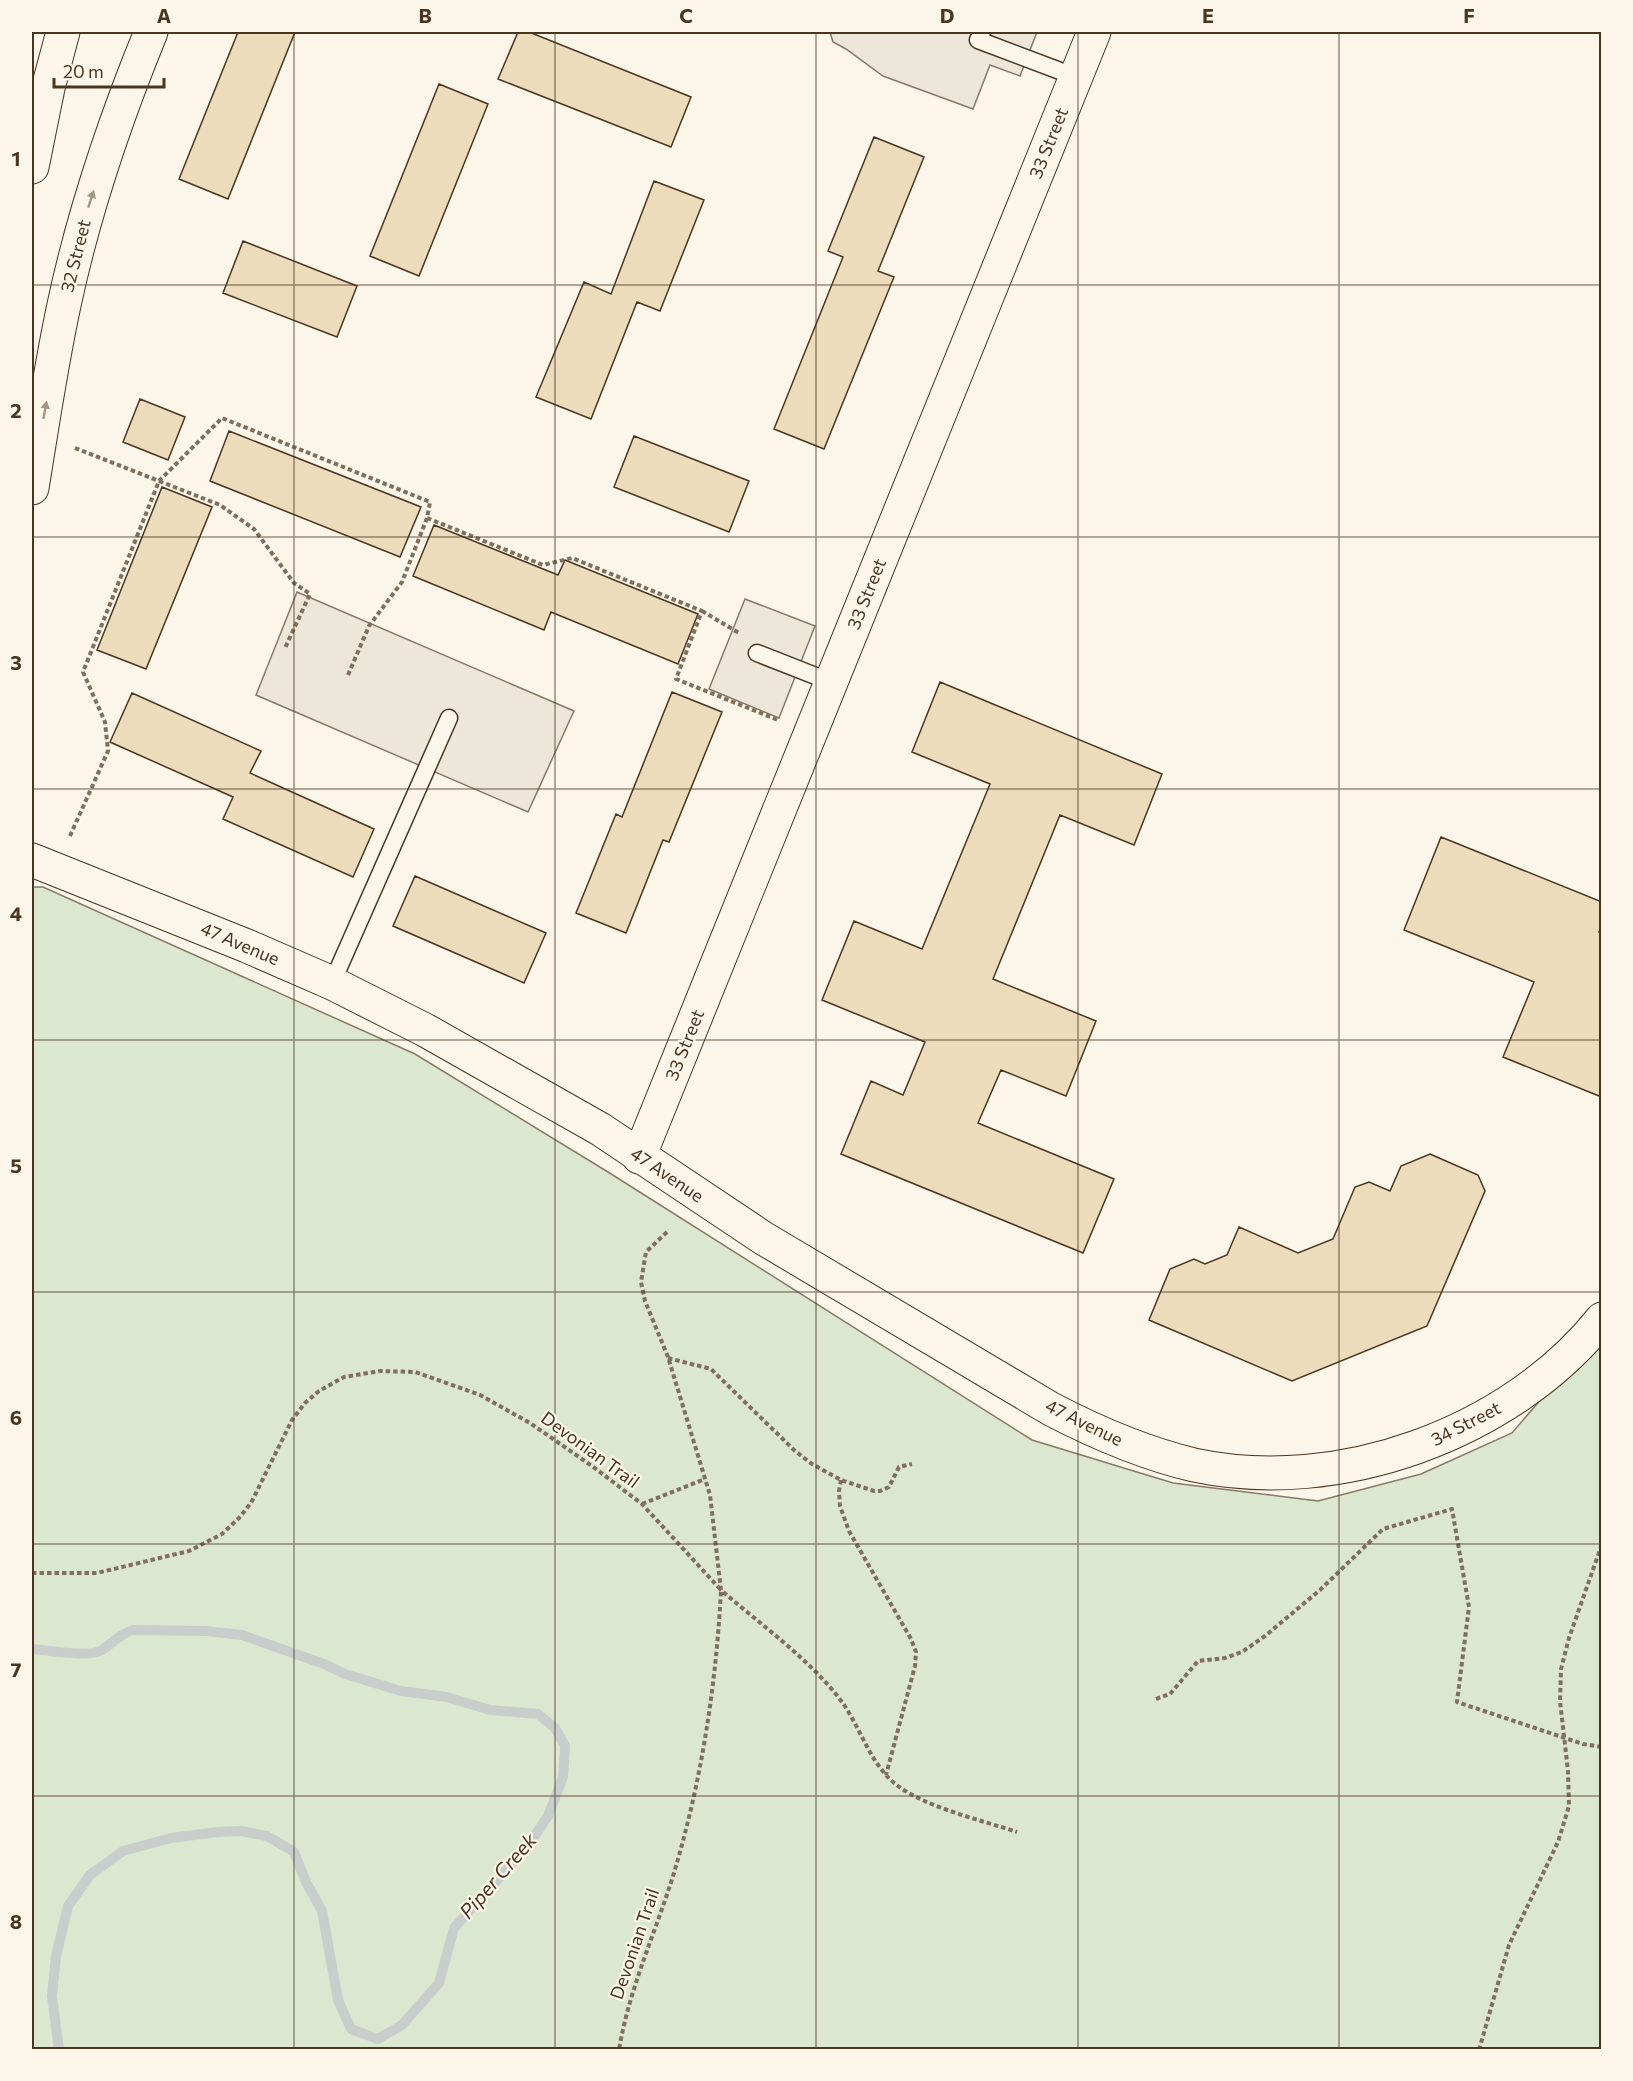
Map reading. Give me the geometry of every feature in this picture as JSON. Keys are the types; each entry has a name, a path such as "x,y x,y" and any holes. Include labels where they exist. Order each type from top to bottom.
{"street":[{"path":"32,167 48,88 63,32"},
{"name":"32 Street","path":"32,488 64,304 88,210 114,126 150,32"},
{"name":"33 Street","path":"639,1157 1094,32"},
{"name":"47 Avenue","path":"32,860 247,946 332,983 425,1030 600,1129 763,1238 849,1290 1051,1409 1098,1433 1142,1450 1195,1465 1247,1472 1301,1471"},
{"name":"34 Street","path":"1301,1471 1337,1467 1375,1459 1424,1446 1457,1432 1530,1388 1568,1357 1602,1319"}],"lane":[{"path":"982,32 978,40 1076,77"},
{"path":"757,653 831,682"},
{"path":"332,983 449,718"}],"path":[{"path":"70,836 108,751 105,722 83,672 159,481 222,418 430,502 427,518 402,582 369,626 348,675"},
{"path":"71,447 220,505 254,529 294,583 310,594 285,648"},
{"path":"427,518 543,565 572,558 702,611 736,630 757,653"},
{"path":"702,611 676,679 781,722"},
{"path":"667,1232 646,1252 642,1282 651,1320 668,1357 705,1479 715,1526 721,1590 818,1673 842,1702 860,1729 868,1750 886,1776 915,1797 1017,1832"},
{"path":"668,1357 711,1369 795,1451 812,1464 842,1480 880,1491 889,1487 899,1467 912,1464"},
{"name":"Devonian Trail","path":"32,1573 97,1573 189,1551 222,1534 251,1503 292,1420 304,1403 319,1391 344,1377 380,1371 414,1372 480,1395 530,1423 642,1504 721,1590 715,1670 703,1753 673,1876 634,1986 623,2024 619,2049"},
{"path":"642,1504 705,1479"},
{"path":"842,1480 839,1491 840,1506 849,1531 911,1639 915,1653 912,1680 886,1776"},
{"path":"1156,1699 1170,1694 1198,1661 1225,1658 1242,1652 1265,1636 1320,1590 1383,1529 1452,1509 1469,1607 1457,1702 1564,1738 1602,1747"},
{"path":"1479,2049 1509,1945 1558,1842 1569,1806 1568,1771 1560,1701 1561,1669 1569,1638 1602,1544"}],"green space":[{"path":"32,887 43,887 415,1054 608,1172 1032,1440 1173,1483 1318,1501 1421,1474 1512,1433 1601,1329 1601,2049 32,2049"}],"shaded area":[{"path":"830,32 1037,32 1020,76 990,65 973,109 883,76 833,42"},
{"path":"297,592 574,711 528,812 256,695"},
{"path":"745,599 815,626 779,718 709,689"}],"building":[{"path":"238,32 295,32 228,199 179,179"},
{"path":"518,32 529,32 691,97 671,147 498,79"},
{"path":"439,84 488,104 419,276 370,256"},
{"path":"874,137 924,157 878,271 894,277 824,449 774,429 843,257 828,251"},
{"path":"654,181 704,200 660,311 637,302 591,419 536,397 584,282 611,294"},
{"path":"243,241 357,286 337,337 223,293"},
{"path":"140,399 185,417 168,460 123,442"},
{"path":"229,431 421,507 400,557 210,481"},
{"path":"634,436 749,481 729,532 614,487"},
{"path":"162,487 212,507 146,669 97,650"},
{"path":"434,525 558,575 565,560 698,614 678,664 551,612 544,630 413,576"},
{"path":"940,682 1162,774 1134,845 1060,815 993,979 1096,1021 1066,1096 1001,1070 978,1123 1114,1179 1083,1253 841,1154 871,1081 903,1095 925,1042 822,1000 854,921 922,949 990,784 912,752"},
{"path":"672,692 722,712 669,842 663,840 626,933 576,913 616,814 622,817"},
{"path":"132,693 261,751 250,773 374,829 353,877 223,819 233,797 110,742"},
{"path":"1441,837 1602,902 1602,925 1599,932 1602,933 1602,1089 1599,1096 1503,1057 1534,982 1404,930"},
{"path":"415,876 546,933 524,983 393,926"},
{"path":"1430,1154 1478,1175 1485,1191 1427,1326 1292,1381 1149,1320 1170,1269 1194,1259 1205,1264 1227,1255 1239,1227 1298,1253 1333,1239 1355,1187 1369,1182 1390,1191 1401,1166"}],"waterway":[{"name":"Piper Creek","path":"32,1649 78,1653 96,1652 133,1630 206,1631 242,1635 324,1664 345,1674 401,1691 447,1697 490,1710 538,1714 555,1728 565,1746 563,1777 548,1816 527,1847 454,1928 439,1983 402,2025 378,2039 351,2029 338,2000 322,1911 306,1882 294,1852 267,1836 241,1831 218,1832 171,1838 123,1851 90,1875 68,1906 56,1956 52,1996 59,2050"}]}
